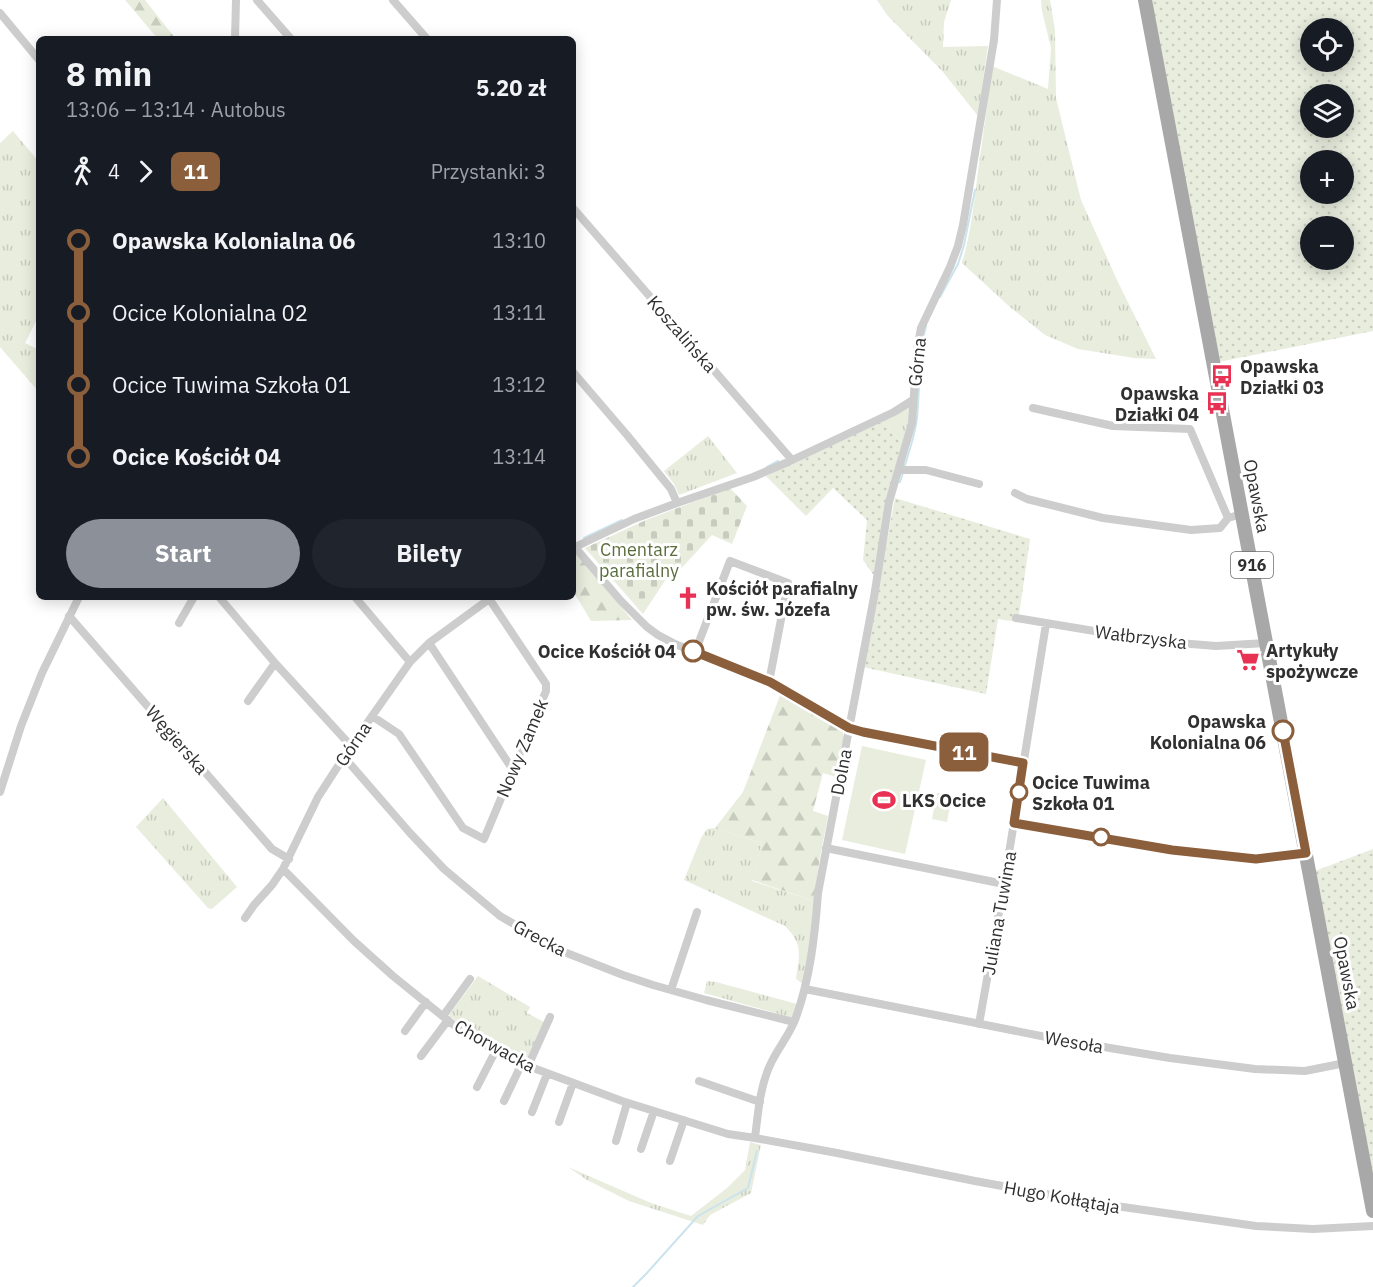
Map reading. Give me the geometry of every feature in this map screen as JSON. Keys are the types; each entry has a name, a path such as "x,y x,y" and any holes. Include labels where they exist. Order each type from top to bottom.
{"main road":[{"name":"Opawska","path":"1145,0 1373,1210"}],"street":[{"path":"235,36 236,0"},
{"path":"257,0 288,36"},
{"path":"393,0 424,36"},
{"name":"Górna","path":"576,545 634,519 753,477 894,412 913,400 921,328 950,267 963,225 994,40 997,0"},
{"path":"0,13 36,56"},
{"name":"Koszalińska","path":"576,211 792,460"},
{"path":"576,376 670,489 677,503"},
{"name":"Dolna","path":"755,1138 760,1102 771,1062 794,1022 805,988 816,928 818,892 875,589 889,502 903,470 912,423 913,400"},
{"path":"1033,408 1113,426 1190,429 1228,518"},
{"path":"903,470 926,470 979,484"},
{"path":"1015,493 1027,500 1103,518 1191,530 1220,528 1228,518 1242,514"},
{"path":"576,548 621,601 648,627 675,644 770,682 849,728 1023,763"},
{"path":"695,652 730,561 788,583 770,682"},
{"path":"0,792 21,726 42,673 77,600"},
{"path":"179,623 192,600"},
{"path":"222,600 275,663 351,746"},
{"path":"358,600 410,662"},
{"name":"Górna","path":"245,918 284,869 318,797 410,662 429,643 487,600"},
{"name":"Nowy Zamek","path":"372,716 399,734 463,828 484,839 546,691 546,684 491,600"},
{"name":"Węgierska","path":"69,616 272,849 289,859"},
{"name":"Wałbrzyska","path":"1016,618 1154,641 1216,646 1266,643"},
{"name":"Juliana Tuwima","path":"979,1024 1046,624"},
{"path":"429,643 513,770"},
{"path":"248,701 275,663"},
{"name":"Grecka","path":"344,757 444,869 500,916 559,950 623,975 794,1022"},
{"path":"1014,823 1172,850 1256,859 1306,853"},
{"path":"826,848 1004,884"},
{"name":"Chorwacka","path":"284,869 354,941 461,1031 547,1074 627,1103 728,1134 755,1138"},
{"path":"671,990 697,912"},
{"path":"421,1056 470,979"},
{"name":"Wesoła","path":"805,988 979,1024 1170,1059 1255,1069 1305,1071 1346,1063"},
{"path":"405,1031 426,1002"},
{"path":"504,1101 550,1017"},
{"path":"477,1087 496,1050"},
{"path":"532,1112 547,1074"},
{"path":"699,1081 760,1102"},
{"path":"559,1122 573,1083"},
{"path":"616,1141 627,1103"},
{"path":"641,1149 654,1111"},
{"path":"670,1161 684,1120"},
{"name":"Hugo Kołłątaja","path":"755,1138 975,1182 1198,1218 1256,1226 1313,1229 1373,1226"}],"green space":[{"path":"125,0 145,0 173,36 155,36"},
{"path":"877,0 951,0 944,22 943,47 988,46 978,116 943,72 887,15"},
{"path":"1041,0 1050,0 1055,30 1056,98 1081,200 1156,359 1134,358 1078,349 1045,335 962,263 972,217 992,66 1048,89 1051,48"},
{"path":"1151,0 1373,0 1373,331 1219,362"},
{"path":"13,131 36,158 36,321 25,343 36,348 36,389 0,347 0,143"},
{"path":"912,403 910,422 904,445 882,421"},
{"path":"882,421 904,445 875,577 863,560 867,520 833,488 806,516 766,476"},
{"path":"708,436 737,473 679,495 664,471"},
{"name":"Cmentarz parafialny","path":"730,488 747,506 732,544 712,535 678,572 670,573 643,614 585,548 646,520"},
{"path":"895,498 1030,539 1018,622 998,619 986,694 863,667"},
{"path":"576,553 632,620 591,621 576,596"},
{"path":"781,693 842,729 844,737 836,777 823,773 813,811 828,816 814,901 752,880 762,843 715,828 743,792"},
{"name":"LKS Ocice","path":"862,746 926,760 905,854 842,840"},
{"path":"937,793 952,795 947,822 932,819"},
{"path":"163,798 237,887 212,909 208,908 136,827"},
{"path":"715,828 762,843 752,881 814,901 814,917 803,984 796,979 798,945 785,926 684,880 701,838 707,829"},
{"path":"1373,849 1373,1175 1315,871"},
{"path":"478,976 530,1007 527,1013 544,1022 526,1060 459,1024 449,1015"},
{"path":"707,981 797,1004 793,1018 704,993"},
{"path":"750,1142 761,1145 751,1193 710,1215 703,1225 629,1201 587,1180 568,1167 651,1203 691,1216 727,1188 745,1170"}],"waterway":[{"path":"940,297 958,264 975,190"},
{"path":"904,468 916,424 920,360 926,326"},
{"path":"767,467 778,461"},
{"path":"900,482 903,473"},
{"path":"584,538 622,520"},
{"path":"633,1287 698,1216 748,1188 757,1151"}],"bus line":[{"name":"11","path":"693,651 770,682 849,728 1023,763 1014,823 1172,850 1256,859 1306,853 1283,731"}],"place":[{"name":"Opawska Działki 03","path":"1222,376"},
{"name":"Opawska Działki 04","path":"1217,403"},
{"name":"Kościół parafialny pw. św. Józefa","path":"688,598"},
{"name":"Ocice Kościół 04","path":"693,651"},
{"name":"Artykuły spożywcze","path":"1248,660"},
{"name":"Opawska Kolonialna 06","path":"1283,731"},
{"name":"Ocice Tuwima Szkoła 01","path":"1019,792"},
{"name":"LKS Ocice","path":"884,800"}]}
